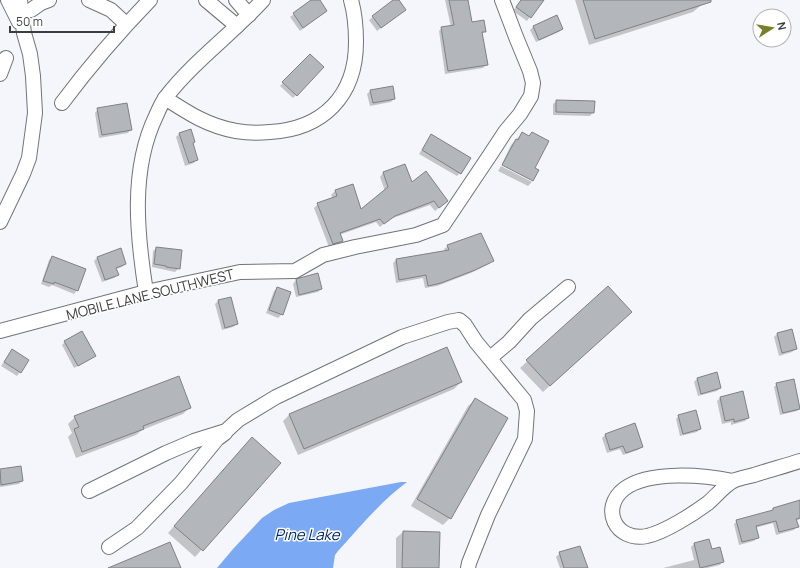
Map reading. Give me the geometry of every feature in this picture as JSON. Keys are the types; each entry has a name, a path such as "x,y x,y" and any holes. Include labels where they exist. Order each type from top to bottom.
{"street":[{"path":"8,0 24,33"},
{"path":"0,222 29,158 35,113 35,96 30,54 24,33 20,0"},
{"path":"31,10 49,0"},
{"path":"89,0 111,10 126,24"},
{"path":"62,103 126,24 150,0"},
{"path":"206,0 238,26"},
{"path":"236,0 249,15"},
{"path":"146,292 141,261 139,195 142,160 151,127 165,98 185,75 238,26 263,0"},
{"path":"165,98 203,121 238,132 257,133 289,130 311,122 332,107 341,97 355,65 356,30 351,0"},
{"name":"MOBILE LANE SOUTHWEST","path":"0,331 146,292 240,272 295,272 323,255 416,235 443,225 531,96 533,83 530,71 502,0"},
{"path":"0,74 6,58"},
{"path":"490,358 509,342 530,319 568,287"},
{"path":"109,546 137,528 181,483 217,440 238,420 276,397 402,337 448,322 459,320 465,325 476,342 524,400 527,411 525,439 488,515 468,568"},
{"path":"89,491 166,453 194,441 226,431"},
{"path":"733,481 712,477 682,476 643,480 632,484 623,490 616,498 613,507 613,516 616,526 624,533 634,537 658,533 707,503 733,481 800,461"}],"water":[{"name":"Pine Lake","path":"407,482 397,489 380,506 338,551 335,555 333,568 217,568 262,518 274,510 289,503"}],"building":[{"path":"311,0 320,0 327,11 303,28 293,13"},
{"path":"393,0 399,0 406,10 381,28 372,16"},
{"path":"449,0 468,0 472,22 484,20 486,32 482,32 488,65 448,71 441,27 454,25"},
{"path":"521,0 544,0 531,18 516,7"},
{"path":"583,0 711,0 711,2 595,39"},
{"path":"557,15 563,29 539,40 533,26"},
{"path":"310,54 324,67 297,96 282,82"},
{"path":"393,86 395,99 373,103 370,90"},
{"path":"556,100 595,101 594,113 556,112"},
{"path":"127,103 132,130 102,135 97,108"},
{"path":"191,129 198,160 189,163 179,133"},
{"path":"522,132 529,136 532,132 549,141 535,168 539,170 533,181 502,165 516,139 518,140"},
{"path":"431,134 471,158 461,174 422,150"},
{"path":"405,164 412,182 426,171 448,201 439,208 434,201 395,216 384,224 380,219 340,233 343,241 333,244 317,203 337,196 335,190 353,184 361,209 388,187 383,172"},
{"path":"481,233 494,261 441,283 428,286 426,275 399,280 396,259 449,250 447,245"},
{"path":"156,247 182,250 180,269 154,264"},
{"path":"121,248 126,264 116,268 119,275 105,280 97,257"},
{"path":"52,256 86,269 78,291 54,282 54,284 43,281"},
{"path":"318,273 322,289 299,295 296,279"},
{"path":"608,286 632,312 550,386 526,360"},
{"path":"277,287 291,292 283,315 269,310"},
{"path":"231,297 238,324 225,328 218,300"},
{"path":"792,329 797,349 782,353 777,333"},
{"path":"82,331 96,356 78,366 64,341"},
{"path":"447,347 462,382 304,449 289,414"},
{"path":"12,349 29,360 21,373 4,362"},
{"path":"717,372 721,388 701,394 697,378"},
{"path":"179,376 191,408 143,426 144,429 82,452 74,429 79,427 74,416"},
{"path":"794,379 800,409 783,413 776,383"},
{"path":"743,391 749,418 734,422 734,419 725,421 720,397"},
{"path":"475,398 508,418 451,519 417,499"},
{"path":"696,410 701,429 683,434 678,415"},
{"path":"635,423 643,447 626,453 623,446 610,450 605,434"},
{"path":"252,437 281,463 203,551 174,526"},
{"path":"21,466 23,481 1,485 0,469"},
{"path":"800,500 800,518 796,519 799,527 779,532 776,521 756,526 759,538 742,542 736,520 773,510 773,508"},
{"path":"403,531 440,532 439,568 402,568"},
{"path":"709,539 712,549 720,547 724,562 700,568 694,543"},
{"path":"170,542 181,568 108,568"},
{"path":"580,546 588,568 564,568 559,552"}]}
